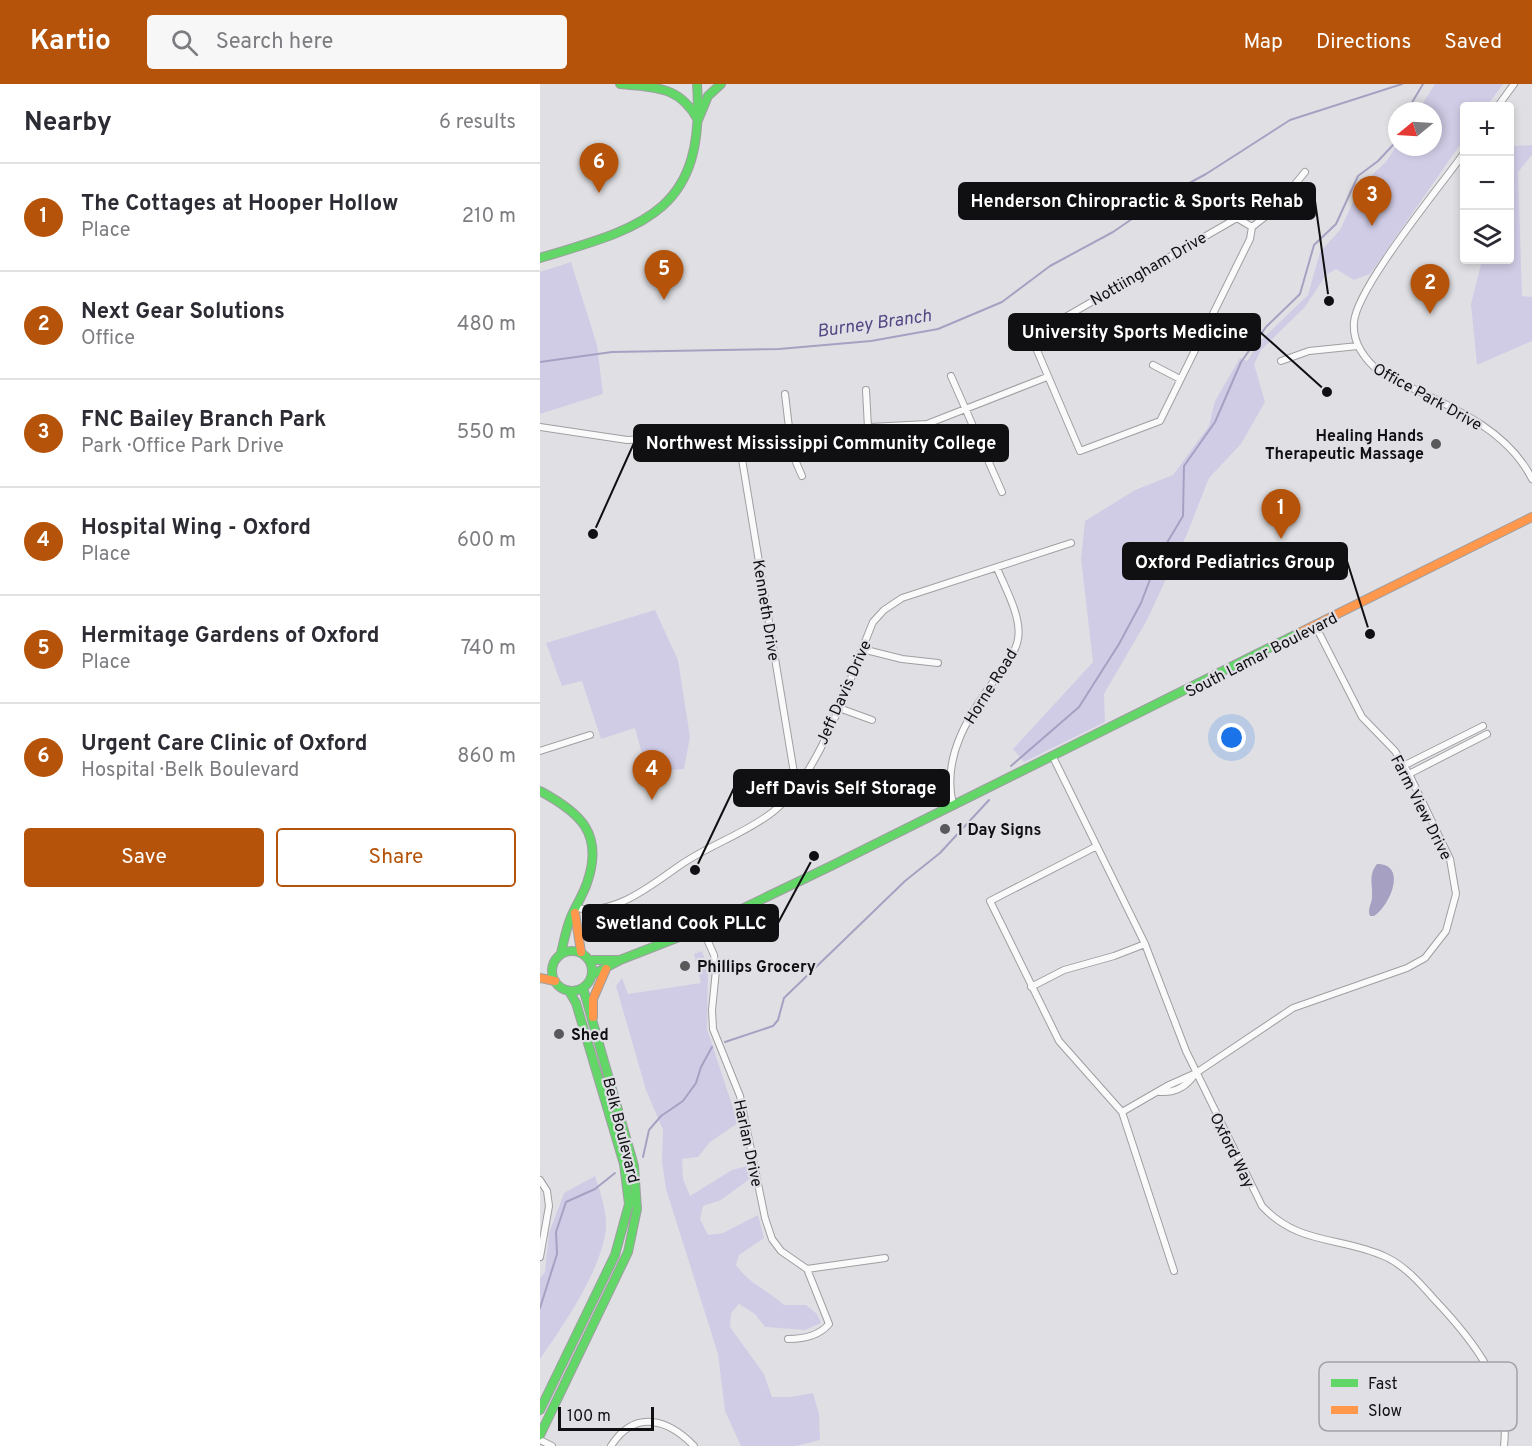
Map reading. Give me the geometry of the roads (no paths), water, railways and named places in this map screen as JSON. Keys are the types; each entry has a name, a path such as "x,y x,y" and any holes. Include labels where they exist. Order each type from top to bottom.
{"main road":[{"path":"620,84 674,87 688,98 698,120"},
{"path":"540,258 623,231 640,224 657,211 683,178 691,160 698,120 697,84"},
{"path":"698,120 708,96 721,84"},
{"name":"South Lamar Boulevard","path":"953,805 1316,627 1378,593 1532,517"},
{"path":"540,790 580,815 592,840 593,866 576,910 569,920 561,953 552,966 540,972"},
{"path":"540,978 555,981 569,991 583,988 592,975 620,960 702,928 953,805"},
{"path":"576,910 581,952 589,960 592,975"},
{"path":"561,953 581,952"},
{"path":"589,960 620,960"},
{"path":"552,966 555,981"},
{"path":"593,1026 593,999 606,969"},
{"name":"Belk Boulevard","path":"540,1435 628,1252 637,1209 634,1166 583,988"},
{"name":"Belk Boulevard","path":"540,1410 615,1255 629,1204 627,1179 621,1154 576,1003 569,991"}],"street":[{"path":"1501,102 1514,84"},
{"name":"Office Park Drive","path":"1462,156 1363,294 1354,323 1358,346 1367,362 1381,373 1487,428 1518,456 1532,479"},
{"path":"1252,227 1274,210 1305,172"},
{"name":"Nottiingham Drive","path":"1232,219 1246,221 1252,227 1250,239 1160,421 1080,450 1047,377 1034,340 1041,330 1232,219"},
{"path":"1281,361 1309,351 1358,346"},
{"path":"1153,365 1180,379"},
{"path":"951,376 1002,492"},
{"path":"540,427 627,440 927,424 1047,377"},
{"path":"866,390 868,428"},
{"path":"784,394 788,433 796,466 802,476"},
{"name":"Kenneth Drive","path":"738,435 796,786"},
{"name":"Jeff Davis Drive","path":"576,910 597,910 647,890 680,865 770,814 796,786 839,708 873,622 884,610 902,598 1071,543"},
{"name":"Horne Road","path":"953,805 949,786 952,758 962,729 1013,653 1019,638 1018,626 996,568"},
{"name":"Farm View Drive","path":"1122,1112 1161,1092 1167,1086 1196,1073 1293,1008 1407,969 1425,958 1446,931 1456,894 1455,875 1450,859 1409,774 1395,751 1362,717 1316,627"},
{"path":"862,649 902,659 938,663"},
{"path":"839,708 872,720"},
{"path":"1403,766 1483,726"},
{"path":"1409,774 1487,734"},
{"path":"540,751 590,735"},
{"name":"Oxford Way","path":"1053,757 1146,944 1196,1073 1251,1188 1274,1219 1304,1235 1347,1243 1389,1258 1407,1271 1451,1316 1485,1362"},
{"path":"1096,846 990,901 1031,987 1066,1051 1122,1112 1174,1271"},
{"name":"Harlan Drive","path":"702,928 714,955 716,970 712,1010 713,1029 740,1096 765,1218 772,1239 781,1251 807,1269"},
{"path":"1031,987 1064,970 1146,944"},
{"path":"540,1180 548,1191 549,1206 540,1257"},
{"path":"788,1339 802,1339 823,1331 829,1324 807,1269 885,1258"},
{"path":"611,1446 617,1437 632,1426 648,1421 676,1429 694,1446"},
{"name":"Oxford Way","path":"1504,1431 1504,1446"},
{"path":"540,1440 552,1446"}],"waterway":[{"name":"Burney Branch","path":"540,362 612,352 779,349 871,341 938,329 1002,302 1050,266 1113,232 1167,195 1206,174 1290,120 1402,84"},
{"path":"1412,102 1423,84"},
{"path":"1011,766 1079,707 1119,644 1141,603 1159,556 1183,516 1184,466 1215,422 1241,362 1266,327 1300,294 1314,245 1336,224 1358,176 1388,150"},
{"path":"725,1042 773,1026 778,1020 784,998 905,881 940,853 989,800"},
{"path":"643,1157 649,1130 661,1116 683,1101 696,1083 701,1067 712,1047"},
{"path":"540,1308 557,1254 556,1232 566,1202 595,1189 615,1173"}],"place":[{"name":"Urgent Care Clinic of Oxford","path":"599,193"},
{"name":"FNC Bailey Branch Park","path":"1372,226"},
{"name":"Hermitage Gardens of Oxford","path":"664,300"},
{"name":"Henderson Chiropractic & Sports Rehab","path":"1329,301"},
{"name":"Next Gear Solutions","path":"1430,314"},
{"name":"University Sports Medicine","path":"1327,392"},
{"name":"Healing Hands Therapeutic Massage","path":"1436,444"},
{"name":"Northwest Mississippi Community College","path":"593,534"},
{"name":"The Cottages at Hooper Hollow","path":"1281,539"},
{"name":"Oxford Pediatrics Group","path":"1370,634"},
{"name":"Hospital Wing - Oxford","path":"652,800"},
{"name":"1 Day Signs","path":"945,829"},
{"name":"Swetland Cook PLLC","path":"814,856"},
{"name":"Jeff Davis Self Storage","path":"695,870"},
{"name":"Phillips Grocery","path":"685,966"},
{"name":"Shed","path":"559,1034"}]}
